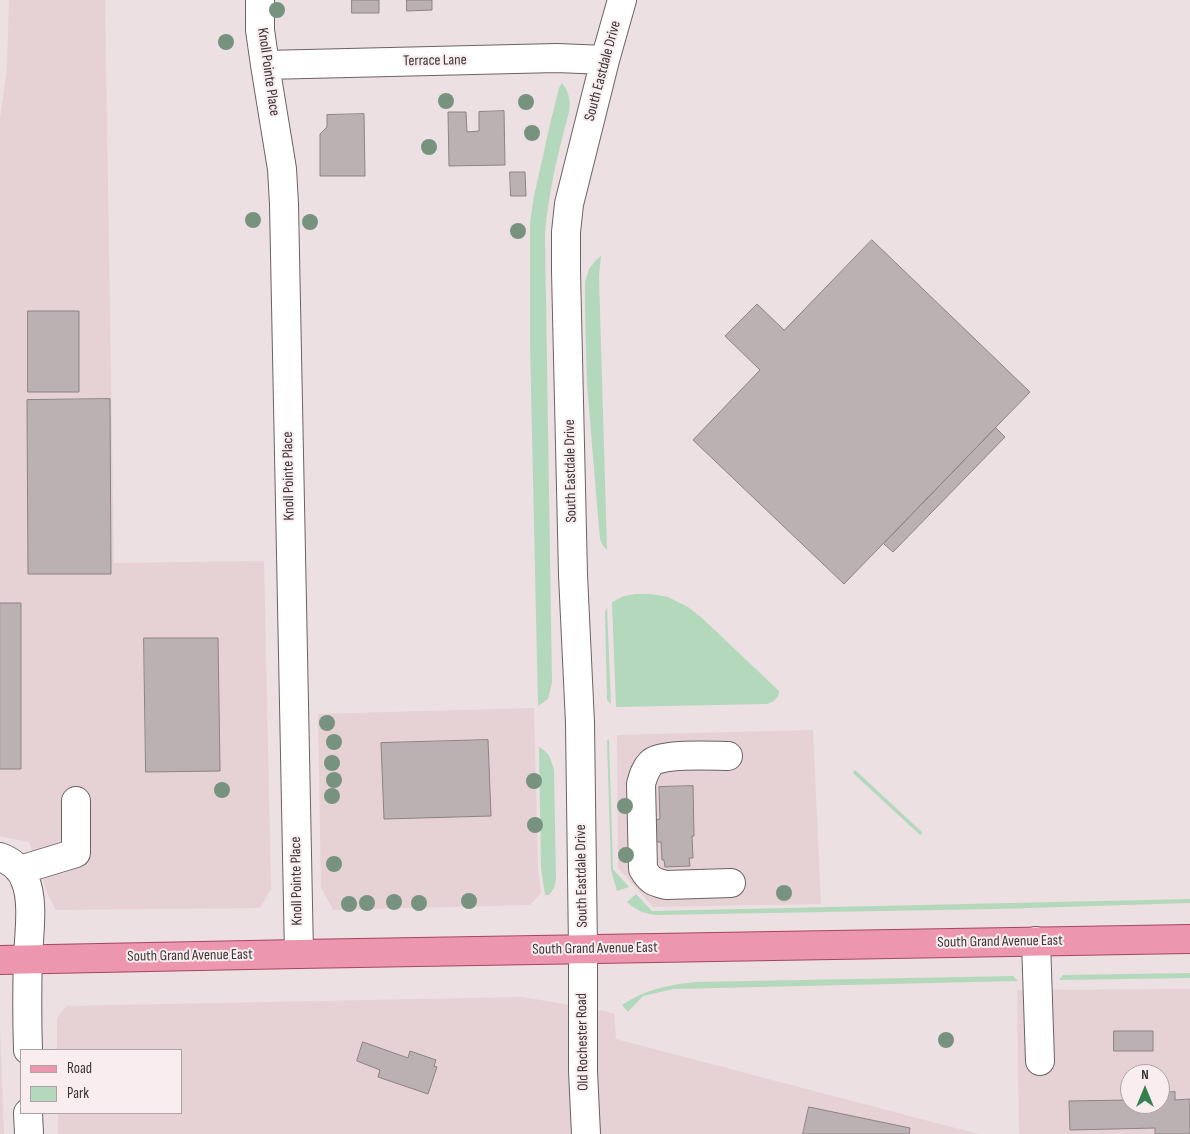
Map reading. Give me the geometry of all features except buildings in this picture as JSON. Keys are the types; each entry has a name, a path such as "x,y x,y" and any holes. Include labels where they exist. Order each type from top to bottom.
{"main road":[{"name":"South Grand Avenue East","path":"0,960 1190,939"}],"street":[{"name":"Knoll Pointe Place","path":"260,0 260,30 282,169 284,204 299,954"},
{"name":"South Eastdale Drive","path":"583,949 580,723 573,576 566,232 569,204 622,0"},
{"name":"Terrace Lane","path":"265,65 547,59 605,60"},
{"path":"728,756 666,756 652,761 645,772 641,784 643,869 648,878 656,883 666,885 731,883"},
{"path":"10,864 76,853 76,801"},
{"path":"10,864 26,880 30,905 28,1049"},
{"path":"1036,941 1040,1061"},
{"name":"Old Rochester Road","path":"583,949 583,1071 586,1134"},
{"path":"28,1114 29,1134"}],"shaded area":[{"path":"9,0 105,0 114,563 264,561 271,889 260,908 56,910 49,897 29,842 0,836 0,118 7,69"},
{"path":"534,708 538,869 541,893 530,905 333,910 321,887 318,714"},
{"path":"813,730 821,904 653,907 618,868 617,735"},
{"path":"1190,989 1190,1134 1019,1134 1017,990"},
{"path":"523,997 614,1013 616,1039 978,1134 58,1134 58,1114 182,1114 182,1049 57,1049 57,1019 66,1006"},
{"path":"0,1027 4,1134 0,1134"}],"green space":[{"path":"562,83 568,93 570,108 551,188 545,235 552,683 548,699 538,706 530,344 530,223 551,120"},
{"path":"601,256 599,276 607,550 600,539 587,384 585,312 585,282 589,269"},
{"path":"636,594 668,597 688,607 779,691 777,698 767,704 616,707 612,602 624,596"},
{"path":"607,607 611,704 607,700 605,612"},
{"path":"609,739 613,869 629,887 617,891 611,870 607,741"},
{"path":"539,747 549,756 554,770 556,880 554,888 549,895 545,895 541,868"},
{"path":"855,770 922,834 920,835 854,774"},
{"path":"636,894 652,911 1190,899 1190,903 996,909 656,915 640,911 627,902"},
{"path":"1190,973 1190,978 1059,980 1063,975"},
{"path":"1013,976 1018,981 673,989 643,996 628,1012 622,1005 640,995 658,989 696,982"}]}
